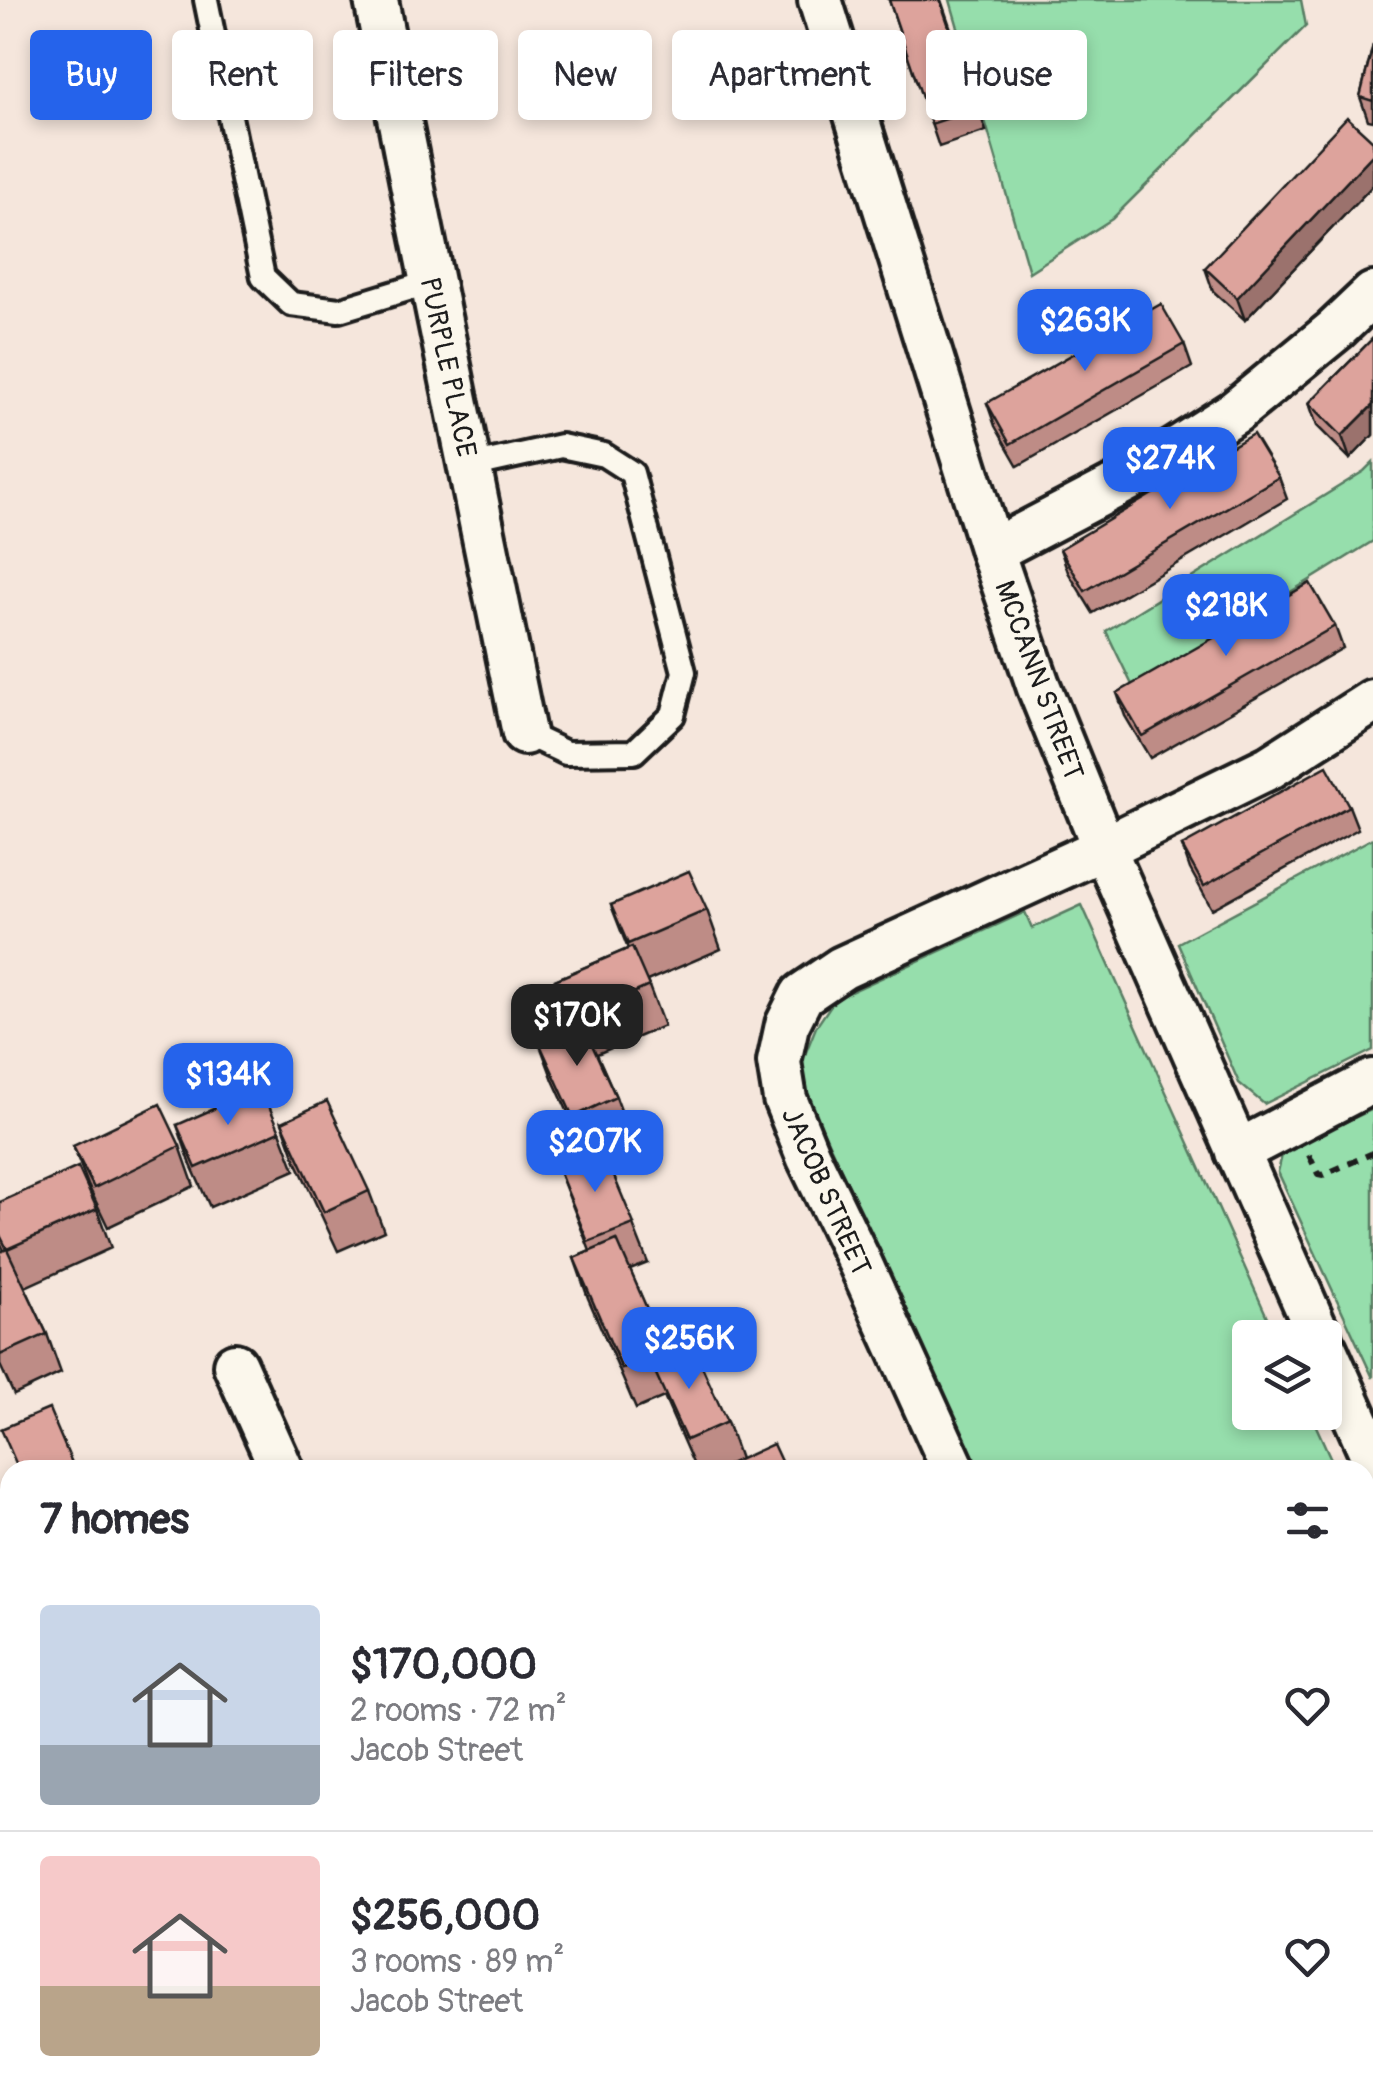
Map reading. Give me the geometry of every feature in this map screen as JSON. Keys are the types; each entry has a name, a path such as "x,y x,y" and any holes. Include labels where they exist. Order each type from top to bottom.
{"street":[{"name":"PURPLE PLACE","path":"376,0 524,733"},
{"name":"MCCANN STREET","path":"820,0 992,551 1038,685 1104,848 1312,1320"},
{"path":"992,551 1133,477 1235,412 1373,294"},
{"name":"JACOB STREET","path":"949,1460 785,1099 779,1062 786,1025 802,994 842,968 1270,767 1373,701"},
{"path":"1237,1152 1373,1080"},
{"path":"235,1365 278,1460"},
{"path":"1342,1387 1373,1457"}],"lane":[{"path":"206,0 263,277 290,304 339,310 432,282"},
{"path":"470,466 561,446 604,454 632,473 684,672 673,715 634,752 566,753 524,733"}],"path":[{"path":"1294,1122 1318,1174 1373,1152"}],"green space":[{"path":"950,0 1301,0 1306,26 1112,219 1029,272 985,120 1087,120 1087,30 959,30"},
{"path":"1373,462 1373,541 1134,689 1106,631"},
{"path":"1373,838 1373,1050 1264,1104 1239,1083 1178,943"},
{"path":"1082,905 1268,1320 1232,1320 1232,1430 1318,1430 1331,1460 973,1460 807,1095 802,1062 816,1027 835,999 1025,912 1032,928"},
{"path":"1373,1109 1373,1378 1278,1172 1282,1155"}],"building":[{"path":"889,0 940,0 950,30 926,30 926,109 906,50 906,30 899,30"},
{"path":"1373,45 1373,101 1360,97"},
{"path":"1347,117 1373,141 1373,154 1237,298 1205,268"},
{"path":"1161,304 1184,344 1010,444 987,403"},
{"path":"1373,338 1373,405 1342,436 1309,403"},
{"path":"1253,434 1279,477 1085,591 1060,549"},
{"path":"1310,583 1335,626 1142,736 1117,693"},
{"path":"1327,766 1349,806 1204,886 1182,846"},
{"path":"689,871 707,910 628,944 611,905"},
{"path":"632,947 649,986 572,1020 555,980"},
{"path":"581,1021 616,1097 573,1117 538,1040"},
{"path":"261,1088 280,1131 196,1168 177,1125"},
{"path":"327,1101 369,1191 324,1212 282,1122"},
{"path":"160,1104 180,1146 94,1188 73,1146"},
{"path":"602,1148 634,1224 588,1242 557,1166"},
{"path":"78,1167 97,1209 7,1249 0,1235 0,1202"},
{"path":"617,1240 665,1350 622,1369 574,1258"},
{"path":"7,1249 47,1334 0,1355 0,1252"},
{"path":"692,1344 727,1422 686,1440 651,1363"},
{"path":"49,1409 71,1460 15,1460 1,1429"},
{"path":"773,1444 780,1460 738,1460"}]}
